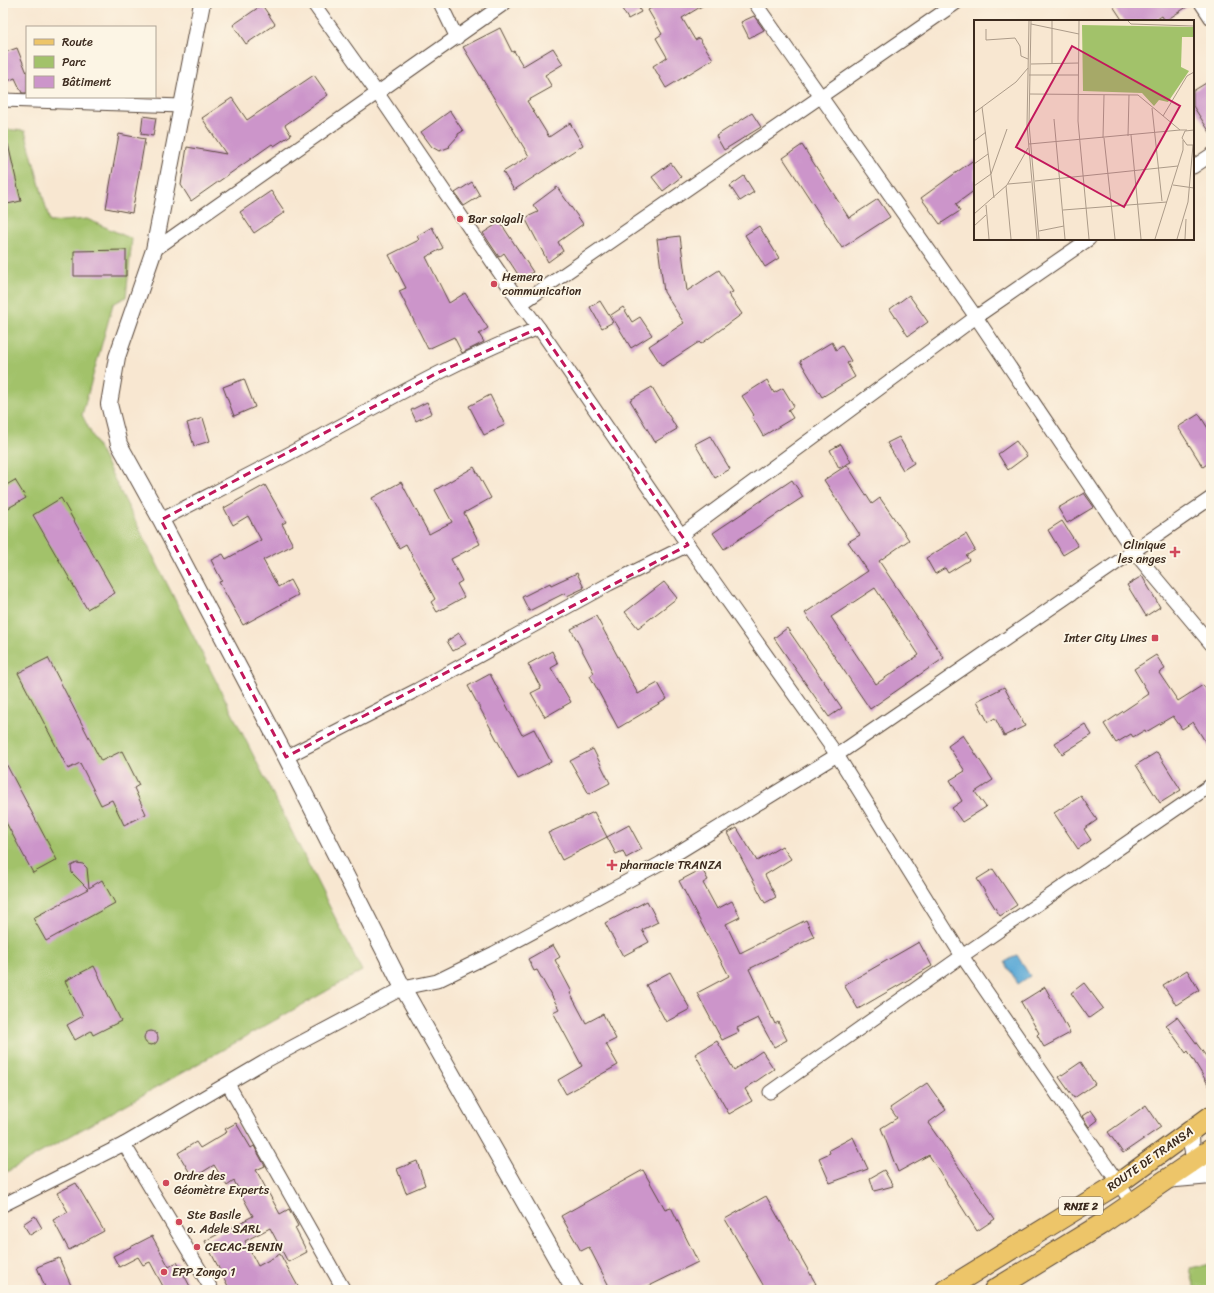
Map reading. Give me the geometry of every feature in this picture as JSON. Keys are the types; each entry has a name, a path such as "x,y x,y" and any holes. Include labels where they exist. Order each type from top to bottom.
{"main road":[{"name":"ROUTE DE TRANSA","path":"945,1290 1118,1183 1211,1116"},
{"name":"RNIE 2","path":"994,1290 1100,1225 1203,1154"}],"street":[{"path":"202,3 154,250 117,357 109,404 119,444 161,520 286,757 403,988 574,1290"},
{"path":"313,3 378,94 521,304 685,540 837,756 962,956 1132,1203"},
{"path":"440,3 456,38"},
{"path":"154,250 506,3"},
{"path":"755,3 976,317 1134,552 1211,644"},
{"path":"521,304 956,3"},
{"path":"1201,3 1211,18"},
{"path":"3,100 182,106"},
{"path":"1194,167 1211,155"},
{"path":"286,757 417,690 609,584 685,540 976,317 1088,240"},
{"path":"161,520 312,441 437,373 496,344 539,328"},
{"path":"3,1204 124,1144 264,1062 403,988 437,981 494,953 661,863 837,756 1211,498"},
{"path":"770,1092 962,956 1211,785"},
{"path":"228,1084 344,1290"},
{"path":"1192,1129 1190,1140 1203,1154 1201,1170 1210,1176"},
{"path":"124,1144 212,1290"},
{"path":"1163,1181 1210,1176"}],"highlighted area":[{"path":"539,328 688,545 286,757 161,520 437,373"}],"green space":[{"path":"3,129 25,131 50,222 87,219 132,239 126,297 113,304 82,415 362,971 3,1174"},
{"path":"1211,1264 1211,1290 1195,1290 1190,1268"}],"water":[{"path":"1017,955 1030,976 1018,984 1005,962"}],"building":[{"path":"636,3 641,12 628,19 622,9"},
{"path":"660,3 707,3 682,18 695,40 699,38 713,59 666,88 653,66 667,57 656,38 662,34 648,10"},
{"path":"1111,3 1193,3 1167,20 1164,20 1162,16 1156,20 1122,20"},
{"path":"262,5 275,24 246,44 233,25"},
{"path":"754,16 764,30 749,38 741,22"},
{"path":"500,28 512,52 514,51 523,66 553,48 563,64 545,75 552,87 527,101 549,137 570,123 583,145 514,190 503,172 529,156 463,47"},
{"path":"17,48 26,70 26,93 22,93 15,78 8,81 3,68 3,53"},
{"path":"314,75 328,95 285,125 291,135 274,146 272,144 191,201 181,185 187,147 226,154 202,118 232,98 247,120"},
{"path":"1211,80 1211,134 1194,108 1194,90"},
{"path":"450,111 463,131 458,134 449,146 450,147 439,151 432,147 421,132"},
{"path":"752,113 761,127 724,150 716,136"},
{"path":"143,116 156,118 153,136 141,134"},
{"path":"119,134 145,139 132,213 106,208"},
{"path":"8,144 21,201 3,205 3,145"},
{"path":"802,145 849,218 878,199 890,217 842,248 783,158"},
{"path":"974,160 974,191 956,204 960,211 940,224 921,198"},
{"path":"671,163 681,177 663,191 652,177"},
{"path":"744,176 754,192 740,201 730,186"},
{"path":"472,182 480,196 464,206 455,193"},
{"path":"557,187 583,224 558,242 563,251 548,262 525,218 538,212 533,205"},
{"path":"271,191 285,212 254,233 240,212"},
{"path":"500,222 533,272 521,279 504,253 499,257 483,233"},
{"path":"759,226 779,258 765,267 745,235"},
{"path":"432,227 443,248 426,257 449,303 465,293 488,328 479,334 484,342 462,353 454,337 428,349 399,291 406,288 389,255 419,240 417,236"},
{"path":"680,236 687,291 719,270 733,292 728,294 742,314 701,344 699,342 662,366 649,346 684,323 664,292 657,239"},
{"path":"126,250 126,276 74,276 74,251"},
{"path":"909,295 928,322 908,336 890,309"},
{"path":"600,301 613,322 602,328 590,307"},
{"path":"623,307 632,322 640,317 652,335 631,348 611,315"},
{"path":"832,342 836,350 842,346 851,361 847,363 855,377 822,397 800,361"},
{"path":"244,379 255,407 234,416 223,387"},
{"path":"767,380 774,393 783,388 794,406 788,410 793,418 763,436 752,417 754,415 742,396"},
{"path":"652,387 677,429 655,442 630,400"},
{"path":"490,395 505,425 484,435 469,406"},
{"path":"427,402 432,413 416,421 411,410"},
{"path":"1199,414 1211,433 1211,461 1203,467 1178,427"},
{"path":"203,418 210,441 194,446 187,423"},
{"path":"710,436 730,469 715,478 695,444"},
{"path":"899,437 914,463 903,470 887,443"},
{"path":"1016,441 1027,456 1008,470 998,454"},
{"path":"841,444 851,462 839,468 830,450"},
{"path":"847,465 872,504 880,498 909,540 879,561 944,658 870,709 805,613 868,571 848,542 860,535 824,480","holes":["875,588 919,655 876,684 831,617"]},
{"path":"474,467 491,498 464,513 480,544 451,559 462,581 457,584 464,597 437,612 431,602 435,599 406,544 399,548 372,498 401,482 429,534 452,522 435,490"},
{"path":"15,480 26,498 3,511 3,487"},
{"path":"792,480 803,497 724,549 713,533"},
{"path":"265,485 286,522 282,524 293,545 263,560 278,587 290,580 298,595 243,625 219,582 222,581 211,560 223,554 226,559 261,540 248,516 233,525 224,508"},
{"path":"1084,493 1094,507 1067,523 1058,508"},
{"path":"61,498 115,593 87,609 33,515"},
{"path":"1062,521 1078,546 1063,555 1048,530"},
{"path":"966,534 975,550 966,556 969,560 948,573 945,568 935,574 926,558"},
{"path":"577,573 584,588 567,596 565,593 529,611 522,597 550,583 551,585"},
{"path":"1142,576 1160,607 1146,616 1127,585"},
{"path":"664,582 677,598 638,628 625,612"},
{"path":"596,616 638,694 658,683 667,699 618,728 590,676 594,673 571,629"},
{"path":"787,628 842,708 829,717 774,638"},
{"path":"459,633 466,644 453,651 447,641"},
{"path":"552,651 558,664 551,668 571,702 545,717 531,693 541,688 528,664"},
{"path":"1156,655 1165,669 1159,673 1178,701 1203,685 1211,696 1211,751 1193,722 1182,729 1173,716 1146,732 1145,730 1133,737 1131,734 1116,743 1104,724 1149,694 1134,669"},
{"path":"48,658 101,761 122,751 139,785 134,788 146,814 124,825 112,800 101,805 80,763 68,769 18,673"},
{"path":"490,674 522,735 534,729 551,762 518,779 468,686"},
{"path":"1004,687 1025,726 1004,736 995,718 988,722 977,701"},
{"path":"1085,724 1092,735 1062,754 1055,743"},
{"path":"963,735 993,780 975,792 986,807 962,822 952,808 962,801 950,780 965,771 948,746"},
{"path":"593,749 610,783 589,794 570,761"},
{"path":"1157,752 1181,790 1160,803 1136,765"},
{"path":"3,758 57,860 33,873 3,817"},
{"path":"1081,796 1097,820 1084,829 1091,840 1078,849 1054,813"},
{"path":"594,812 607,837 562,860 548,833"},
{"path":"629,825 642,849 626,858 623,851 616,854 607,837"},
{"path":"737,828 757,861 782,846 791,859 765,875 776,897 765,903 728,833"},
{"path":"77,863 83,864 87,868 89,888 102,880 115,903 46,941 33,918 88,889 72,873 71,866"},
{"path":"702,869 708,880 703,883 717,909 732,901 740,917 726,924 740,953 806,920 814,937 749,969 775,1024 778,1022 787,1040 774,1047 758,1018 737,1028 739,1032 722,1040 697,993 729,976 679,881"},
{"path":"993,869 1017,905 1000,916 977,879"},
{"path":"647,901 658,922 642,930 649,942 623,956 605,923"},
{"path":"919,942 932,966 858,1009 844,985"},
{"path":"553,945 560,957 555,960 586,1023 603,1014 616,1039 606,1044 618,1065 566,1094 558,1080 582,1066 553,1012 559,1009 537,970 534,971 528,959"},
{"path":"94,966 121,1021 93,1035 91,1031 75,1040 67,1025 83,1016 65,981"},
{"path":"1187,970 1199,990 1176,1005 1163,985"},
{"path":"670,972 690,1009 666,1022 646,985"},
{"path":"1084,983 1103,1008 1089,1018 1071,993"},
{"path":"1045,987 1070,1033 1044,1047 1037,1035 1039,1033 1021,1002"},
{"path":"1177,1017 1211,1063 1211,1089 1188,1051 1186,1053 1166,1025"},
{"path":"148,1031 154,1031 158,1035 158,1041 154,1045 148,1045 144,1041 144,1035"},
{"path":"717,1041 734,1070 762,1051 774,1069 745,1089 752,1101 729,1114 695,1054"},
{"path":"1081,1062 1095,1084 1074,1098 1059,1077"},
{"path":"927,1083 946,1110 928,1123 995,1219 977,1231 929,1155 898,1172 881,1128 897,1118 890,1108"},
{"path":"1146,1105 1161,1127 1123,1153 1108,1132"},
{"path":"1091,1110 1098,1120 1089,1127 1082,1116"},
{"path":"236,1123 251,1148 254,1146 265,1166 256,1170 280,1214 289,1209 298,1226 295,1228 307,1252 288,1262 270,1228 245,1241 258,1266 280,1254 300,1290 230,1290 205,1241 253,1216 234,1181 227,1186 214,1165 193,1178 178,1153 196,1142 200,1148 227,1132 225,1129"},
{"path":"853,1137 868,1169 830,1183 819,1158 830,1153 829,1150"},
{"path":"417,1161 425,1185 406,1193 397,1169"},
{"path":"643,1170 665,1209 671,1207 698,1262 641,1290 611,1290 589,1247 581,1251 561,1216"},
{"path":"884,1170 893,1186 874,1191 870,1178"},
{"path":"76,1183 104,1231 69,1250 53,1220 68,1212 57,1193"},
{"path":"766,1196 816,1284 805,1290 766,1290 725,1219"},
{"path":"35,1216 42,1228 30,1235 23,1224"},
{"path":"152,1236 169,1267 177,1262 192,1290 165,1290 150,1262 143,1265 138,1257 119,1267 113,1256"},
{"path":"59,1258 73,1290 46,1290 37,1267"}],"place":[{"name":"Bar soigali","path":"460,219"},
{"name":"Hemera communication","path":"494,284"},
{"name":"Clinique les anges","path":"1175,552"},
{"name":"Inter City Lines","path":"1155,638"},
{"name":"pharmacie TRANZA","path":"612,865"},
{"name":"Ordre des Géomètre Experts","path":"166,1183"},
{"name":"Ste Basile o. Adele SARL","path":"179,1222"},
{"name":"CECAC-BENIN","path":"197,1247"},
{"name":"EPP Zongo 1","path":"164,1272"}]}
